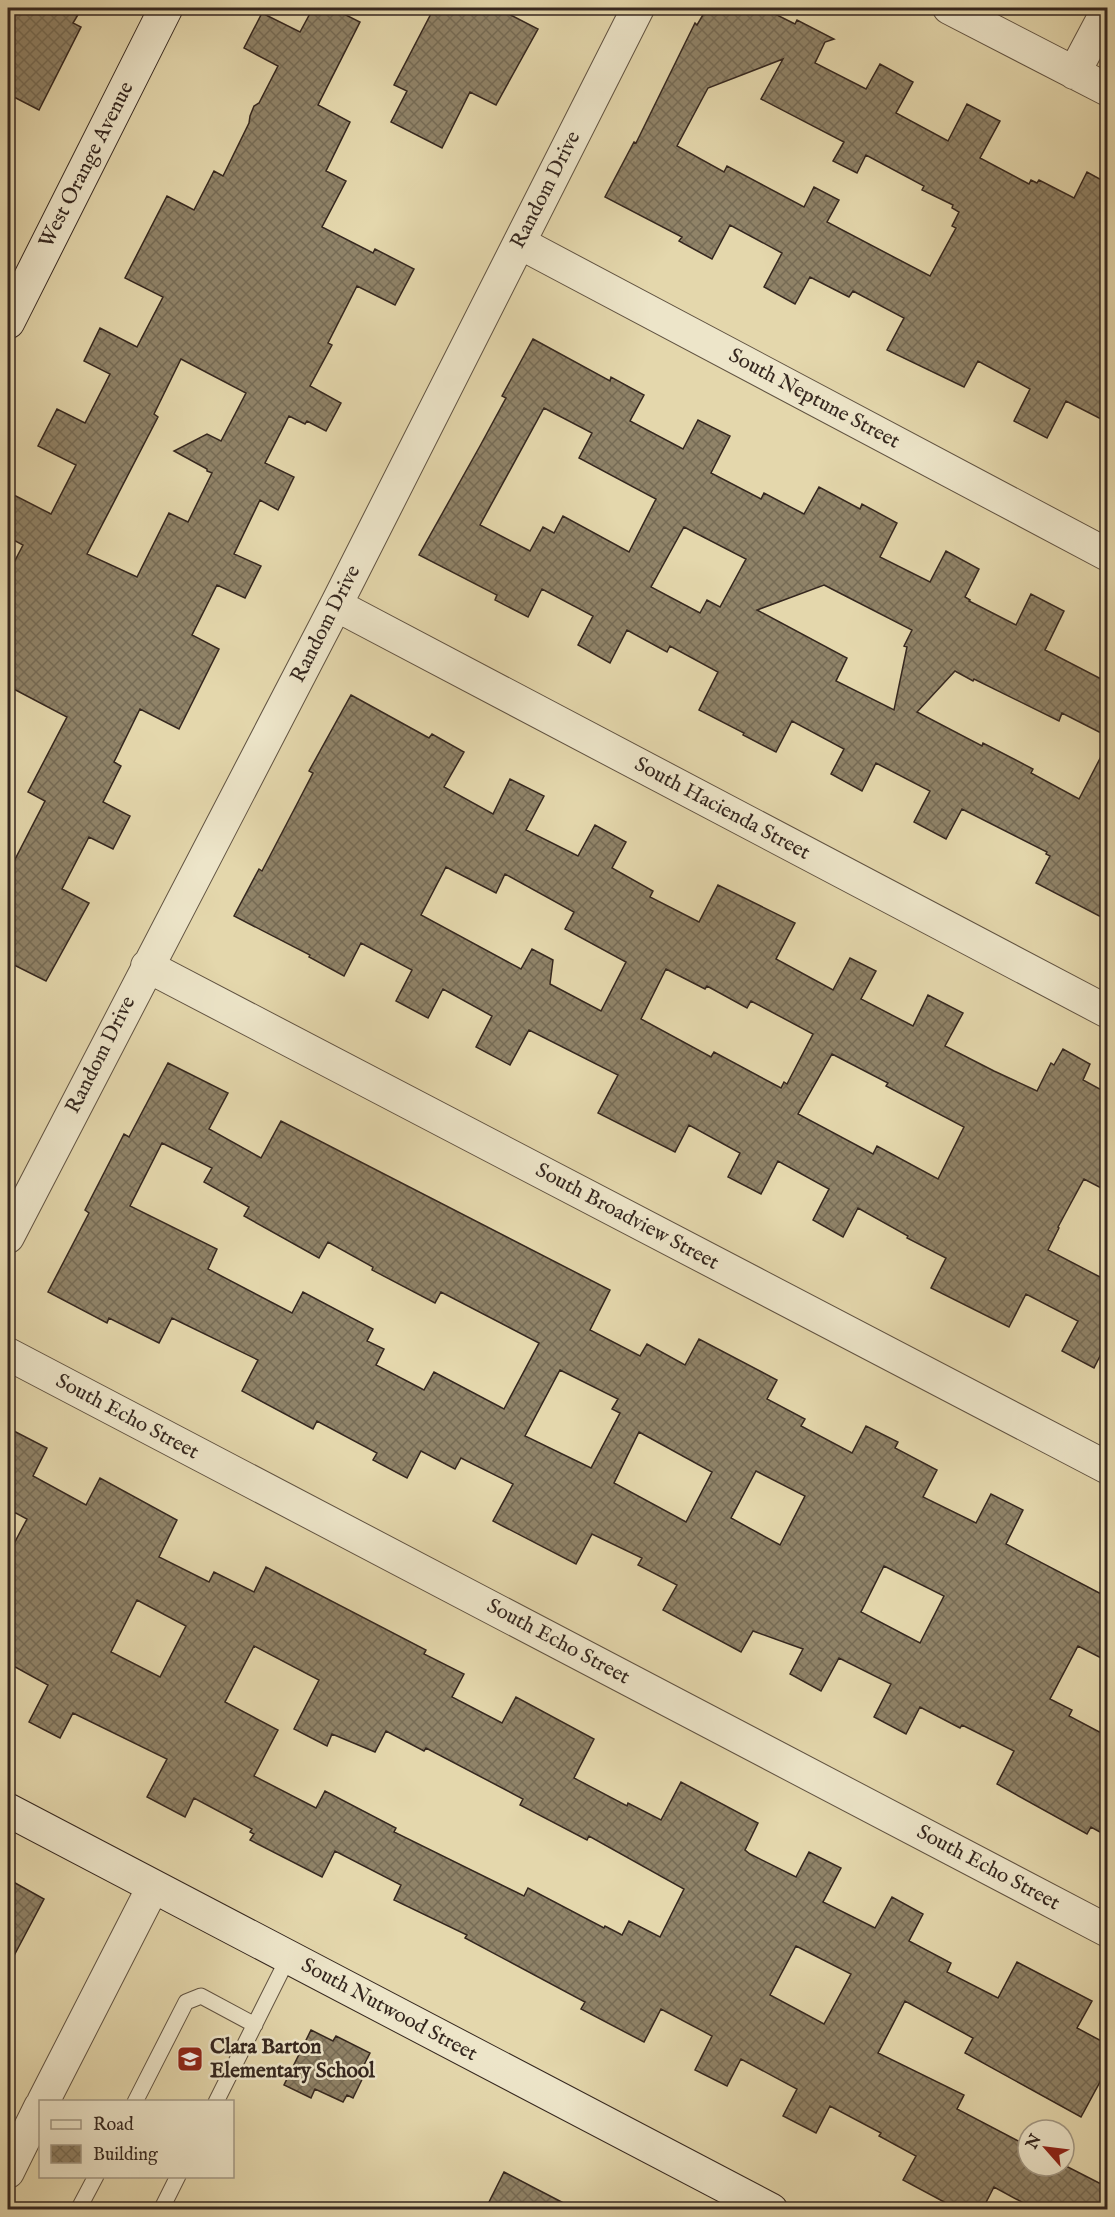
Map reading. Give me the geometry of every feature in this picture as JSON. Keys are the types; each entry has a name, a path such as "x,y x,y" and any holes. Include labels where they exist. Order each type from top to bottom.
{"street":[{"name":"West Orange Avenue","path":"8,322 166,8"},
{"name":"Random Drive","path":"8,1237 336,605 638,8"},
{"path":"949,8 1107,90"},
{"path":"1074,73 1107,9"},
{"name":"South Neptune Street","path":"520,243 1107,555"},
{"name":"South Hacienda Street","path":"336,605 1107,1012"},
{"name":"South Broadview Street","path":"147,966 1107,1468"},
{"name":"South Echo Street","path":"8,1354 1107,1931"},
{"name":"South Nutwood Street","path":"8,1810 771,2210"},
{"path":"44,2100 153,1887"},
{"path":"8,2172 39,2109"}],"lane":[{"path":"217,2100 288,1958"},
{"path":"136,2100 186,2002 201,1996 255,2025"},
{"path":"78,2210 95,2178"},
{"path":"161,2210 177,2178"}],"building":[{"path":"8,8 82,8 73,23 81,27 39,110 8,94"},
{"path":"313,8 332,8 360,22 318,105 350,122 326,171 346,181 322,227 373,253 375,249 414,269 395,305 357,286 328,343 332,345 310,386 341,403 326,431 307,421 305,424 289,416 265,463 294,477 278,510 260,500 234,554 261,566 245,598 217,585 192,635 219,649 179,729 140,709 114,762 121,766 103,802 130,816 113,849 89,837 62,889 89,903 46,981 8,962 8,873 45,801 28,792 67,717 8,686 8,574 23,545 8,537 8,492 51,514 76,465 38,446 57,409 85,423 110,374 84,361 100,328 137,347 163,297 125,278 167,196 194,210 214,171 223,176 249,123 254,106 259,103 278,66 244,48 262,13 300,32","holes":["181,359 246,393 221,441 207,434 174,451 212,473 188,522 169,513 137,577 87,554 158,417 154,414"]},
{"path":"434,8 497,8 538,29 496,105 470,92 442,148 391,122 407,91 394,85"},
{"path":"707,8 763,8 795,24 797,20 834,39 825,42 815,63 866,89 880,64 913,82 896,113 948,141 967,104 1000,121 980,158 1029,184 1031,180 1037,183 1039,180 1074,198 1087,172 1107,183 1107,422 1066,401 1047,438 1014,421 1030,389 978,361 964,387 887,350 904,318 853,291 849,297 810,277 795,304 764,287 782,253 730,225 712,259 679,241 682,237 605,197 634,142 636,143 695,23 697,25","holes":["783,59 761,99 844,142 833,161 857,173 866,155 924,186 922,190 953,205 952,208 959,212 952,226 956,228 930,276 827,222 839,200 814,187 804,207 727,166 724,172 677,146 708,88"]},
{"path":"533,339 610,381 611,377 644,395 630,421 683,449 698,420 730,436 711,473 761,499 764,493 804,514 819,487 860,509 862,504 897,523 880,557 930,582 946,551 979,569 965,597 1016,625 1031,594 1064,611 1045,650 1107,682 1107,736 1062,713 1059,721 955,671 917,712 982,746 983,743 1033,769 1031,773 1079,799 1107,745 1107,920 1036,883 1050,856 1046,854 1047,852 962,809 946,839 914,822 930,791 876,763 862,791 831,774 844,749 792,721 776,752 699,710 718,672 670,646 667,652 627,630 610,663 578,645 593,616 542,589 528,617 495,600 497,595 419,555 506,398 502,396","holes":["544,408 592,433 579,458 656,499 629,552 563,516 554,533 543,527 530,551 480,525","684,527 746,559 720,607 707,600 700,613 651,587","824,585 912,630 904,646 907,647 894,710 836,681 847,658 757,610"]},
{"path":"351,695 429,738 432,734 464,752 444,787 493,814 510,779 544,796 526,830 578,856 595,825 626,842 612,868 653,891 650,897 699,922 718,885 795,923 776,959 833,990 850,958 876,971 861,999 913,1026 928,995 963,1013 945,1046 994,1071 1037,1091 1051,1063 1054,1065 1063,1049 1090,1064 1083,1080 1107,1093 1107,1191 1084,1179 1048,1250 1100,1277 1107,1263 1107,1342 1094,1368 1062,1351 1078,1321 1026,1294 1009,1327 931,1288 946,1258 907,1238 908,1236 858,1208 843,1237 813,1220 829,1189 778,1161 761,1194 728,1177 740,1153 689,1125 675,1152 598,1113 618,1075 529,1030 510,1065 476,1047 492,1016 443,989 428,1018 396,1001 412,970 361,943 344,976 309,957 310,955 234,916 259,869 262,871 313,773 309,771","holes":["446,867 496,893 505,874 574,912 565,929 626,962 601,1011 550,984 553,960 532,949 521,969 421,915","666,969 705,989 707,986 747,1008 751,1001 813,1034 787,1084 784,1082 781,1088 714,1052 711,1057 641,1019","832,1054 888,1083 886,1086 964,1127 938,1179 877,1146 873,1154 798,1114"]},
{"path":"168,1063 228,1093 209,1129 261,1158 281,1121 610,1290 590,1330 640,1356 647,1344 685,1365 699,1339 777,1380 767,1399 805,1419 801,1426 852,1453 866,1426 898,1442 895,1448 937,1470 923,1497 976,1523 991,1494 1023,1510 1006,1544 1107,1597 1107,1661 1078,1646 1050,1699 1072,1710 1069,1716 1107,1736 1107,1836 1091,1827 1087,1834 997,1784 1014,1751 962,1725 960,1728 920,1707 906,1734 874,1717 891,1684 839,1658 821,1691 790,1674 803,1649 753,1631 741,1652 663,1610 677,1585 638,1565 642,1558 592,1534 576,1564 493,1521 513,1484 461,1458 455,1469 421,1451 407,1478 373,1460 377,1453 317,1421 313,1429 242,1391 258,1360 172,1318 159,1343 109,1318 107,1323 48,1292 89,1213 85,1210 124,1134 129,1137","holes":["162,1143 212,1168 204,1182 249,1207 244,1216 319,1258 328,1242 373,1267 372,1270 435,1303 441,1292 539,1343 504,1409 434,1372 424,1390 376,1365 384,1349 367,1341 373,1329 303,1292 292,1313 208,1269 217,1249 130,1206","560,1370 618,1399 612,1409 620,1413 591,1468 525,1436","639,1432 712,1472 686,1522 614,1483","756,1471 805,1496 780,1545 731,1518","884,1566 944,1596 920,1643 861,1612"]},
{"path":"8,1428 47,1448 33,1476 86,1505 100,1478 177,1520 159,1557 209,1582 214,1572 254,1592 266,1567 426,1650 424,1654 464,1674 452,1697 502,1723 516,1697 594,1739 574,1778 627,1806 628,1803 661,1820 681,1782 758,1823 745,1850 750,1854 796,1877 809,1852 841,1868 823,1902 875,1928 892,1897 923,1914 909,1941 951,1963 947,1972 998,1998 1017,1962 1092,2001 1077,2028 1107,2044 1107,2069 1081,2117 965,2053 973,2038 905,2001 878,2053 964,2095 957,2109 1016,2140 1016,2178 1076,2178 1076,2171 1107,2187 1107,2210 1041,2210 994,2187 982,2210 959,2210 903,2180 916,2156 879,2136 881,2133 830,2106 816,2133 783,2116 797,2089 741,2059 727,2086 695,2070 712,2036 661,2009 644,2042 581,2009 585,2002 465,1938 467,1935 394,1900 401,1885 335,1851 322,1877 250,1840 254,1834 250,1832 252,1829 194,1798 185,1817 147,1797 167,1759 73,1713 60,1738 29,1722 48,1685 8,1663 8,1555 27,1519 14,1512 8,1525","holes":["137,1600 186,1626 160,1677 111,1652","254,1646 319,1680 294,1729 327,1746 332,1734 375,1752 386,1731 424,1751 426,1748 523,1799 520,1805 587,1840 589,1836 684,1889 660,1937 629,1921 622,1935 605,1926 604,1928 528,1888 524,1896 394,1832 396,1828 325,1791 316,1808 254,1776 278,1730 225,1702","796,1946 851,1974 824,2024 770,1995"]},
{"path":"8,1879 44,1899 8,1967"},
{"path":"311,2030 333,2041 336,2036 370,2053 363,2067 367,2069 353,2098 347,2095 343,2102 315,2089 311,2098 284,2085"},
{"path":"504,2172 577,2210 485,2210"}],"place":[{"name":"Clara Barton Elementary School","path":"190,2059"}]}
